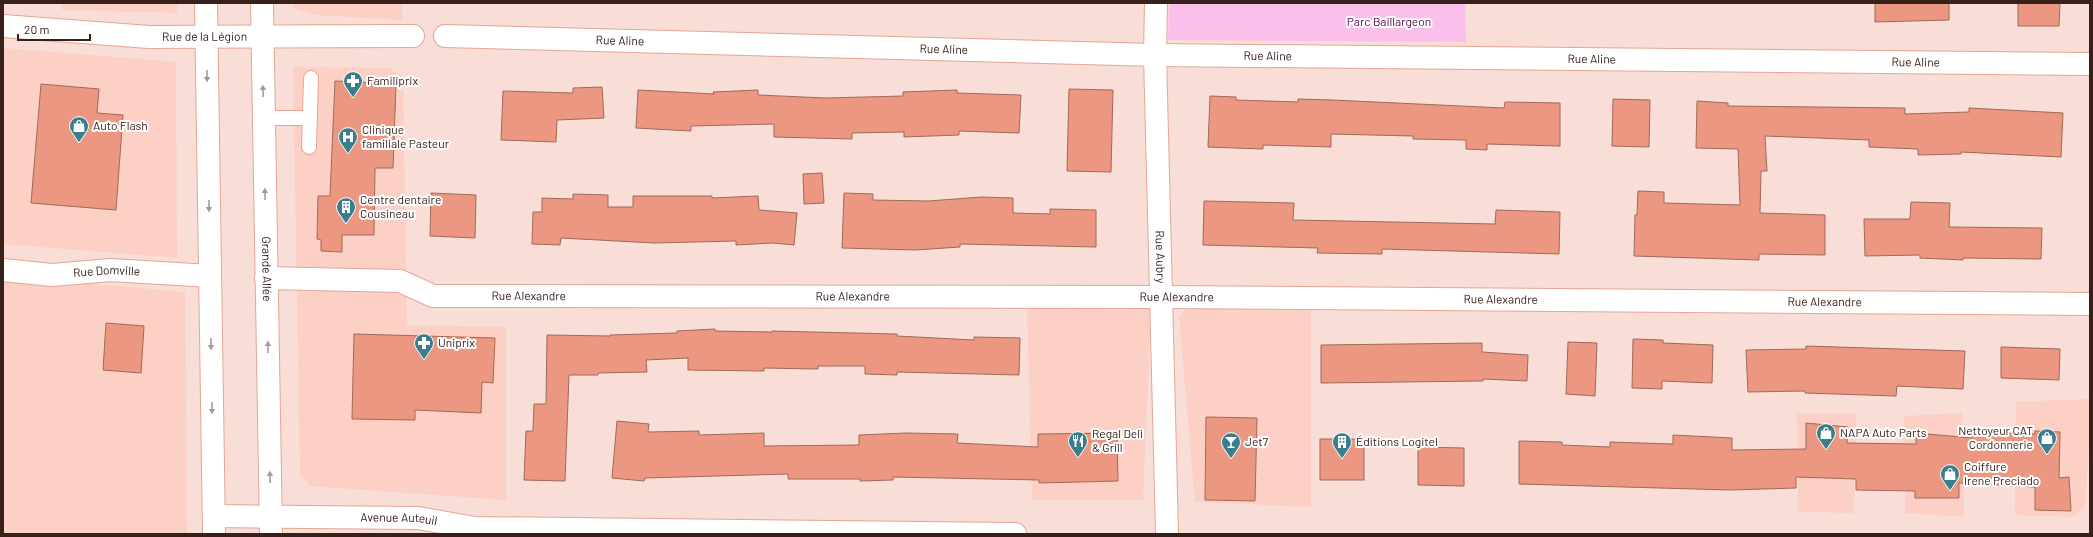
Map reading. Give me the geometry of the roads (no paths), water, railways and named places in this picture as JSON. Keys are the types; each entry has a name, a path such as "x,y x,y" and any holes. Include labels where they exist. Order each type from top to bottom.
{"street":[{"path":"206,3 214,525"},
{"name":"Grande Allée","path":"262,3 271,525"},
{"name":"Rue Aubry","path":"1156,3 1155,55 1167,534"},
{"name":"Rue de la Légion","path":"3,26 149,37 263,36"},
{"path":"263,36 413,36"},
{"name":"Rue Aline","path":"445,36 1155,55 2090,64"},
{"name":"Rue Domville","path":"3,270 52,275 112,270 210,276"},
{"name":"Rue Alexandre","path":"266,278 400,281 433,296 1161,297 2090,304"},
{"name":"Avenue Auteuil","path":"214,525 271,525 418,518 475,528 1015,534"}],"lane":[{"path":"309,147 311,78"},
{"path":"263,118 310,118"}],"place":[{"name":"Familiprix","path":"353,98"},
{"name":"Auto Flash","path":"79,143"},
{"name":"Clinique familiale Pasteur","path":"348,154"},
{"name":"Centre dentaire Cousineau","path":"346,224"},
{"name":"Uniprix","path":"424,360"},
{"name":"NAPA Auto Parts","path":"1826,450"},
{"name":"Nettoyeur CAT Cordonnerie","path":"2047,455"},
{"name":"Regal Deli & Grill","path":"1078,458"},
{"name":"Jet7","path":"1231,459"},
{"name":"Éditions Logitel","path":"1342,459"},
{"name":"Coiffure Irene Preciado","path":"1950,491"}],"park label":[{"name":"Parc Baillargeon","path":"1389,22"}]}
